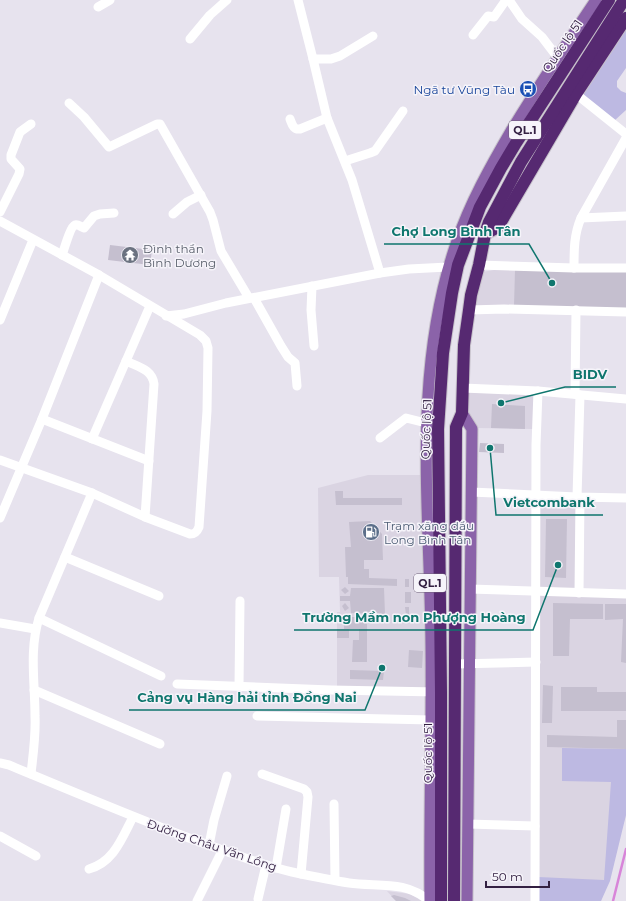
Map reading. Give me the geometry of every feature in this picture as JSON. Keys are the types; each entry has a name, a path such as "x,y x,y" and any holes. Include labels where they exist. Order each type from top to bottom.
{"highway":[{"name":"Quốc lộ 51","path":"441,901 436,692 438,429 443,353 452,293 453,268 480,207 501,168 609,0"},
{"name":"QL.1","path":"454,901 456,427 462,412 464,345 468,310 480,265 485,234 489,222 521,162 624,0"},
{"name":"QL.1","path":"485,234 498,227 576,94 626,18"}],"main road":[{"name":"Quốc lộ 51","path":"430,901 431,720 436,692 426,423 433,335 440,298 453,268 460,234 481,184 531,99 596,0"},
{"path":"462,412 472,429 466,901"}],"street":[{"path":"98,7 110,0"},
{"path":"190,39 210,15 227,0"},
{"path":"298,0 327,118 345,161 380,273"},
{"path":"473,35 488,16 494,17 506,0"},
{"path":"509,0 522,19 542,37 558,58"},
{"path":"313,59 331,59 340,56 373,36"},
{"path":"576,94 626,134"},
{"path":"69,103 84,117 109,147 157,124 160,124 201,195 213,220 224,257 288,357 295,363 297,386"},
{"path":"345,161 370,154 375,151 404,112"},
{"path":"290,119 294,127 297,130 300,130 327,118"},
{"path":"0,212 19,174 20,169 11,159 11,155 20,132 30,124"},
{"path":"574,268 576,228 626,138"},
{"path":"173,214 187,202 201,195"},
{"path":"62,255 71,230 74,226 77,225 84,228 94,216 114,213"},
{"path":"581,218 626,216"},
{"path":"0,221 99,275 200,335 206,341 208,348 207,411 200,527 197,532 190,534 145,517 92,494 0,460"},
{"path":"0,320 33,240"},
{"path":"480,265 626,268"},
{"path":"166,316 184,314 226,303 380,273 409,269 453,268"},
{"path":"0,518 42,419 99,275"},
{"path":"312,286 311,310 314,346"},
{"path":"92,438 150,306"},
{"path":"468,310 504,308 626,312"},
{"path":"576,310 579,593"},
{"path":"126,361 150,372 153,377 154,384 145,517"},
{"path":"463,388 538,391 626,399"},
{"path":"535,901 536,430 538,391"},
{"path":"380,438 406,418 426,423"},
{"path":"42,419 149,461"},
{"path":"471,492 536,496 626,498"},
{"path":"31,774 36,717 34,690 35,629 64,557 92,494"},
{"path":"64,557 158,596"},
{"path":"470,589 626,594"},
{"path":"239,686 240,601"},
{"path":"39,618 161,676"},
{"path":"0,623 35,629"},
{"path":"454,664 536,662"},
{"path":"177,684 436,692"},
{"path":"34,690 160,744"},
{"path":"257,716 431,720"},
{"name":"Đường Châu Văn Lồng","path":"0,763 9,765 133,817 222,851 276,868 301,874 350,883 412,889 430,901"},
{"path":"262,774 304,789 307,792 308,797 301,874"},
{"path":"209,845 214,820 227,776"},
{"path":"334,804 335,880"},
{"path":"276,868 286,809"},
{"path":"89,869 98,867 107,860 115,850 133,817"},
{"path":"468,824 535,826"},
{"path":"0,836 36,856"},
{"path":"197,901 222,851"},
{"path":"258,899 266,865"}],"shaded area":[{"path":"626,28 626,68 617,81 617,87 626,93 626,110 614,121 582,95"},
{"path":"500,269 520,270 626,309 474,307 482,272"},
{"path":"467,392 535,394 533,429 477,428 467,411"},
{"path":"368,475 422,475 426,691 337,689 337,612 340,612 339,577 319,577 318,488"},
{"path":"540,499 578,500 577,591 539,590"},
{"path":"539,594 626,596 626,815 601,901 538,901"},
{"path":"562,748 626,749 626,815 610,881 601,901 538,901 538,877 604,880 611,782 562,781"},
{"path":"387,891 410,894 422,901 396,901"}],"building":[{"name":"Đình thần Bình Dương","path":"110,245 152,250 150,265 108,260"},
{"path":"515,270 626,270 626,309 514,306"},
{"path":"492,404 525,406 525,429 491,428"},
{"path":"480,443 504,444 504,453 479,452"},
{"path":"335,491 343,491 343,498 402,498 402,505 336,505"},
{"path":"546,519 567,519 566,578 545,577"},
{"path":"370,521 382,534 383,560 364,560 364,569 369,569 369,578 397,579 397,586 348,584 348,577 346,577 345,547 351,547 349,522"},
{"path":"405,579 409,579 409,587 405,587"},
{"path":"345,587 349,591 345,594 341,590"},
{"path":"351,588 384,588 385,614 351,613 350,601 340,601 340,596 350,596"},
{"path":"405,592 411,592 411,603 405,603"},
{"path":"345,603 349,608 345,611 342,606"},
{"path":"553,603 603,604 603,619 570,619 569,656 553,656"},
{"path":"605,604 626,604 626,663 621,662 623,619 605,620"},
{"path":"405,607 409,607 409,615 406,615"},
{"path":"344,617 367,617 367,662 352,662 353,640 359,640 359,629 349,629 349,638 337,638 337,629 344,629"},
{"path":"409,650 423,651 422,668 408,667"},
{"path":"350,670 384,671 383,680 350,679"},
{"path":"543,685 553,686 552,723 542,723"},
{"path":"561,687 597,687 597,692 626,692 626,711 561,711"},
{"path":"617,720 626,720 626,749 547,747 547,735 617,737"},
{"path":"394,895 411,901 396,901 391,896"}],"waterway":[{"path":"613,901 626,849"}],"place":[{"name":"Ngã tư Vũng Tàu","path":"528,89"},
{"name":"Đình thần Bình Dương","path":"130,255"},
{"name":"Chợ Long Bình Tân","path":"552,283"},
{"name":"BIDV","path":"501,403"},
{"name":"Vietcombank","path":"490,448"},
{"name":"Trạm xăng dầu Long Bình Tân","path":"371,532"},
{"name":"Trường Mầm non Phượng Hoàng","path":"558,565"},
{"name":"Cảng vụ Hàng hải tỉnh Đồng Nai","path":"382,668"}]}
